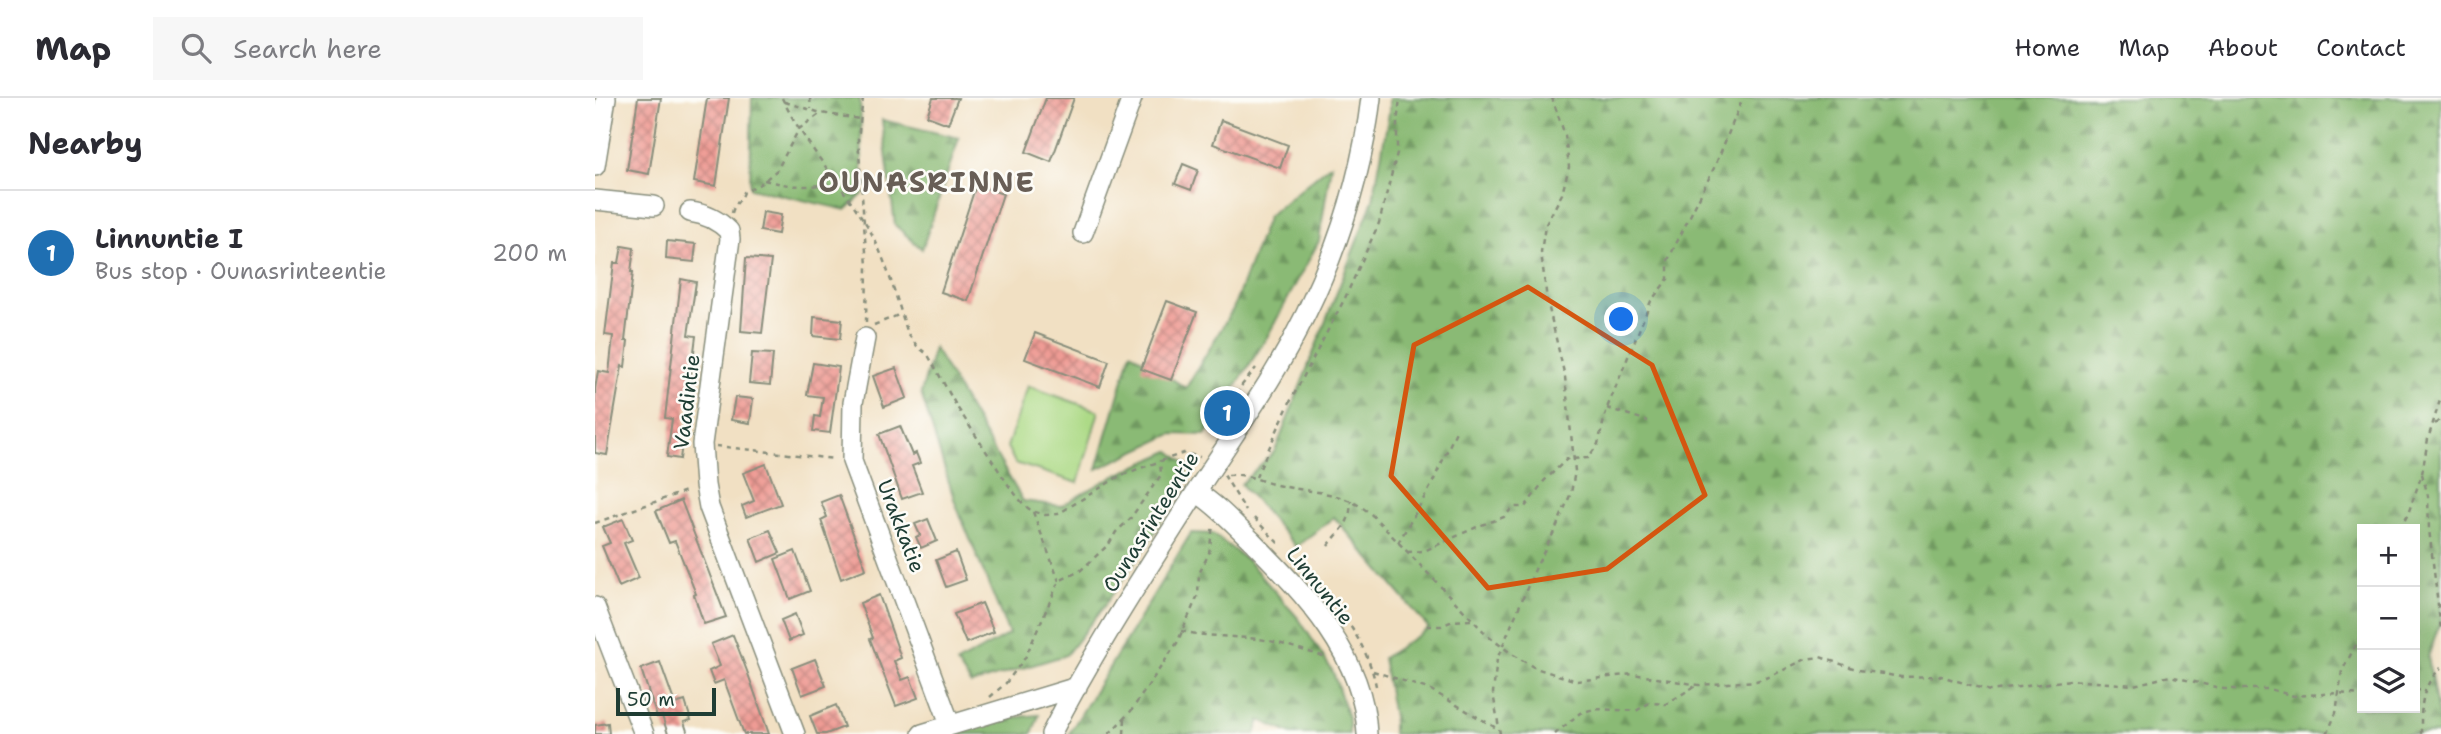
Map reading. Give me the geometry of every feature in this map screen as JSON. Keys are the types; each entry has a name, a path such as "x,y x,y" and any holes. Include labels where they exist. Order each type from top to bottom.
{"street":[{"path":"595,166 606,98"},
{"path":"1083,233 1132,98"},
{"name":"Ounasrinteentie","path":"1051,734 1196,492 1269,380 1303,319 1329,262 1356,183 1371,98"},
{"path":"595,200 653,206"},
{"path":"691,212 709,216 729,230"},
{"name":"Vaadintie","path":"729,230 726,277 702,444 705,485 709,507 795,734"},
{"name":"Urakkatie","path":"865,334 853,403 852,461 950,724"},
{"name":"Linnuntie","path":"1196,492 1219,509 1297,587 1331,632 1346,658 1363,702 1367,734"},
{"path":"595,607 644,734"},
{"path":"922,734 1077,687"}],"path":[{"path":"810,98 811,109"},
{"path":"863,98 858,139 867,266 865,334"},
{"path":"1255,478 1289,404 1345,298 1379,223 1397,153 1400,98"},
{"path":"1500,734 1493,692 1495,668 1502,646 1571,493 1575,458 1565,377 1547,300 1541,252 1545,226 1562,194 1569,167 1565,135 1552,98"},
{"path":"1407,552 1424,551 1504,517 1513,507 1525,507 1544,481 1567,459 1588,458 1598,444 1607,408 1651,301 1668,279 1668,260 1715,166 1743,98"},
{"path":"783,100 821,113 860,119"},
{"path":"783,100 799,129 865,221 908,334 928,355 957,407 1024,505 1045,515 1058,514 1118,477 1160,460 1184,453 1202,457"},
{"path":"729,230 737,200 748,189 777,170 799,129 821,113"},
{"path":"764,180 790,187 818,186 835,181"},
{"path":"865,334 902,314"},
{"path":"1220,424 1242,385 1258,366"},
{"path":"2403,524 2422,474 2428,439 2441,397"},
{"path":"1607,408 1649,421"},
{"path":"2434,424 2441,419"},
{"path":"1398,543 1431,486 1457,429"},
{"path":"702,444 852,461"},
{"path":"971,718 1006,682 1025,657 1059,581 1080,571 1109,544 1116,532 1130,519 1161,475 1160,460"},
{"path":"1224,476 1244,474 1280,486 1351,500 1363,507 1472,620 1502,646 1535,668 1577,681 1633,674 1699,685 1756,681 1806,659 1821,657 1859,670 1901,677 1941,676 1990,691 2070,680 2134,685 2170,677 2224,689 2269,689 2294,696 2357,695"},
{"path":"2422,474 2428,496 2429,529 2441,630"},
{"path":"595,523 705,485"},
{"path":"1328,546 1351,516 1351,500"},
{"path":"1109,734 1125,719 1173,650 1198,594 1199,574 1209,553 1213,523 1219,509"},
{"path":"1032,511 1059,581"},
{"path":"1427,626 1472,620"},
{"path":"1181,631 1202,636 1261,639 1328,657 1346,658"},
{"path":"2327,734 2336,713 2342,671 2357,643"},
{"path":"2421,734 2420,708 2425,689 2433,675 2441,668"},
{"path":"1373,671 1431,690 1499,729"},
{"path":"1555,734 1580,713 1594,709 1636,711 1649,703 1666,704 1699,685"},
{"path":"2420,690 2425,689"},
{"path":"1124,734 1125,719"}],"highlighted area":[{"path":"1528,287 1652,365 1705,495 1607,569 1488,588 1391,476 1414,345"}],"green space":[{"path":"752,98 860,98 863,194 846,210 750,188"},
{"path":"1389,98 2441,98 2441,619 2428,657 2441,734 1393,734 1393,717 1383,658 1429,628 1334,517 1296,547 1241,484 1275,451 1373,200 1389,113"},
{"path":"882,120 959,138 922,249 895,225"},
{"path":"1331,164 1319,241 1267,337 1205,435 1172,434 1097,469 1131,352 1186,388 1233,309 1268,216"},
{"path":"934,348 1023,501 1061,506 1112,477 1170,451 1189,466 1154,534 1105,605 1066,655 971,684 957,663 1009,634 956,505 921,393"},
{"path":"1028,386 1099,411 1078,483 1015,463 1007,447"},
{"path":"1191,533 1213,534 1248,561 1299,619 1333,672 1349,721 1349,734 1292,734 1260,720 1255,734 1069,734"},
{"path":"1039,715 1032,734 928,734 950,724"}],"building":[{"path":"638,98 661,98 649,174 627,170"},
{"path":"707,98 729,98 716,186 694,182"},
{"path":"933,98 958,98 948,124 927,116"},
{"path":"1046,98 1074,98 1051,162 1026,152"},
{"path":"1221,120 1288,145 1280,168 1213,144"},
{"path":"1183,164 1198,170 1191,190 1175,184"},
{"path":"976,185 1003,194 968,301 941,292"},
{"path":"763,212 781,215 778,234 760,231"},
{"path":"667,241 696,244 694,262 666,259"},
{"path":"622,246 634,248 633,272 625,341 628,341 625,367 622,366 607,455 595,453 595,389 598,371 609,373 613,336 605,335 614,263 619,263"},
{"path":"746,258 771,260 762,333 741,331"},
{"path":"681,279 696,282 688,335 696,336 680,459 667,457 672,419 665,418"},
{"path":"1167,301 1197,312 1171,380 1141,369"},
{"path":"814,317 842,320 840,339 813,336"},
{"path":"1035,333 1109,361 1100,387 1025,359"},
{"path":"752,353 773,354 770,385 749,383"},
{"path":"813,363 839,367 830,433 813,431 815,416 820,417 823,397 807,395"},
{"path":"896,368 907,398 884,407 873,376"},
{"path":"735,397 753,399 750,423 731,420"},
{"path":"900,426 912,455 916,453 920,463 912,466 922,492 902,499 879,434"},
{"path":"766,464 781,504 746,517 742,506 754,501 743,473"},
{"path":"839,495 866,569 841,579 821,520 827,517 821,502"},
{"path":"681,500 726,617 704,624 694,595 696,594 675,541 669,543 656,511"},
{"path":"623,519 632,540 624,543 639,578 619,587 602,546 610,543 603,527"},
{"path":"928,519 937,541 921,548 916,537 920,535 915,524"},
{"path":"770,530 780,553 759,562 750,538"},
{"path":"795,551 810,591 790,599 775,559"},
{"path":"956,552 966,580 946,587 936,560"},
{"path":"879,595 901,658 894,661 902,680 910,677 918,698 896,706 870,639 873,638 860,603"},
{"path":"982,603 994,632 966,643 954,614"},
{"path":"795,614 803,635 789,641 781,620"},
{"path":"733,635 769,734 744,734 724,680 714,684 709,671 720,666 711,644"},
{"path":"815,659 826,686 802,695 792,668"},
{"path":"660,662 675,704 685,701 691,720 684,722 688,734 668,734 662,716 657,717 641,669"},
{"path":"836,705 844,727 826,734 817,734 810,716"},
{"path":"608,723 609,734 595,734 595,725"}],"place":[{"name":"Linnuntie I","path":"1227,413"}],"district":[{"name":"OUNASRINNE","path":"927,182"}]}
